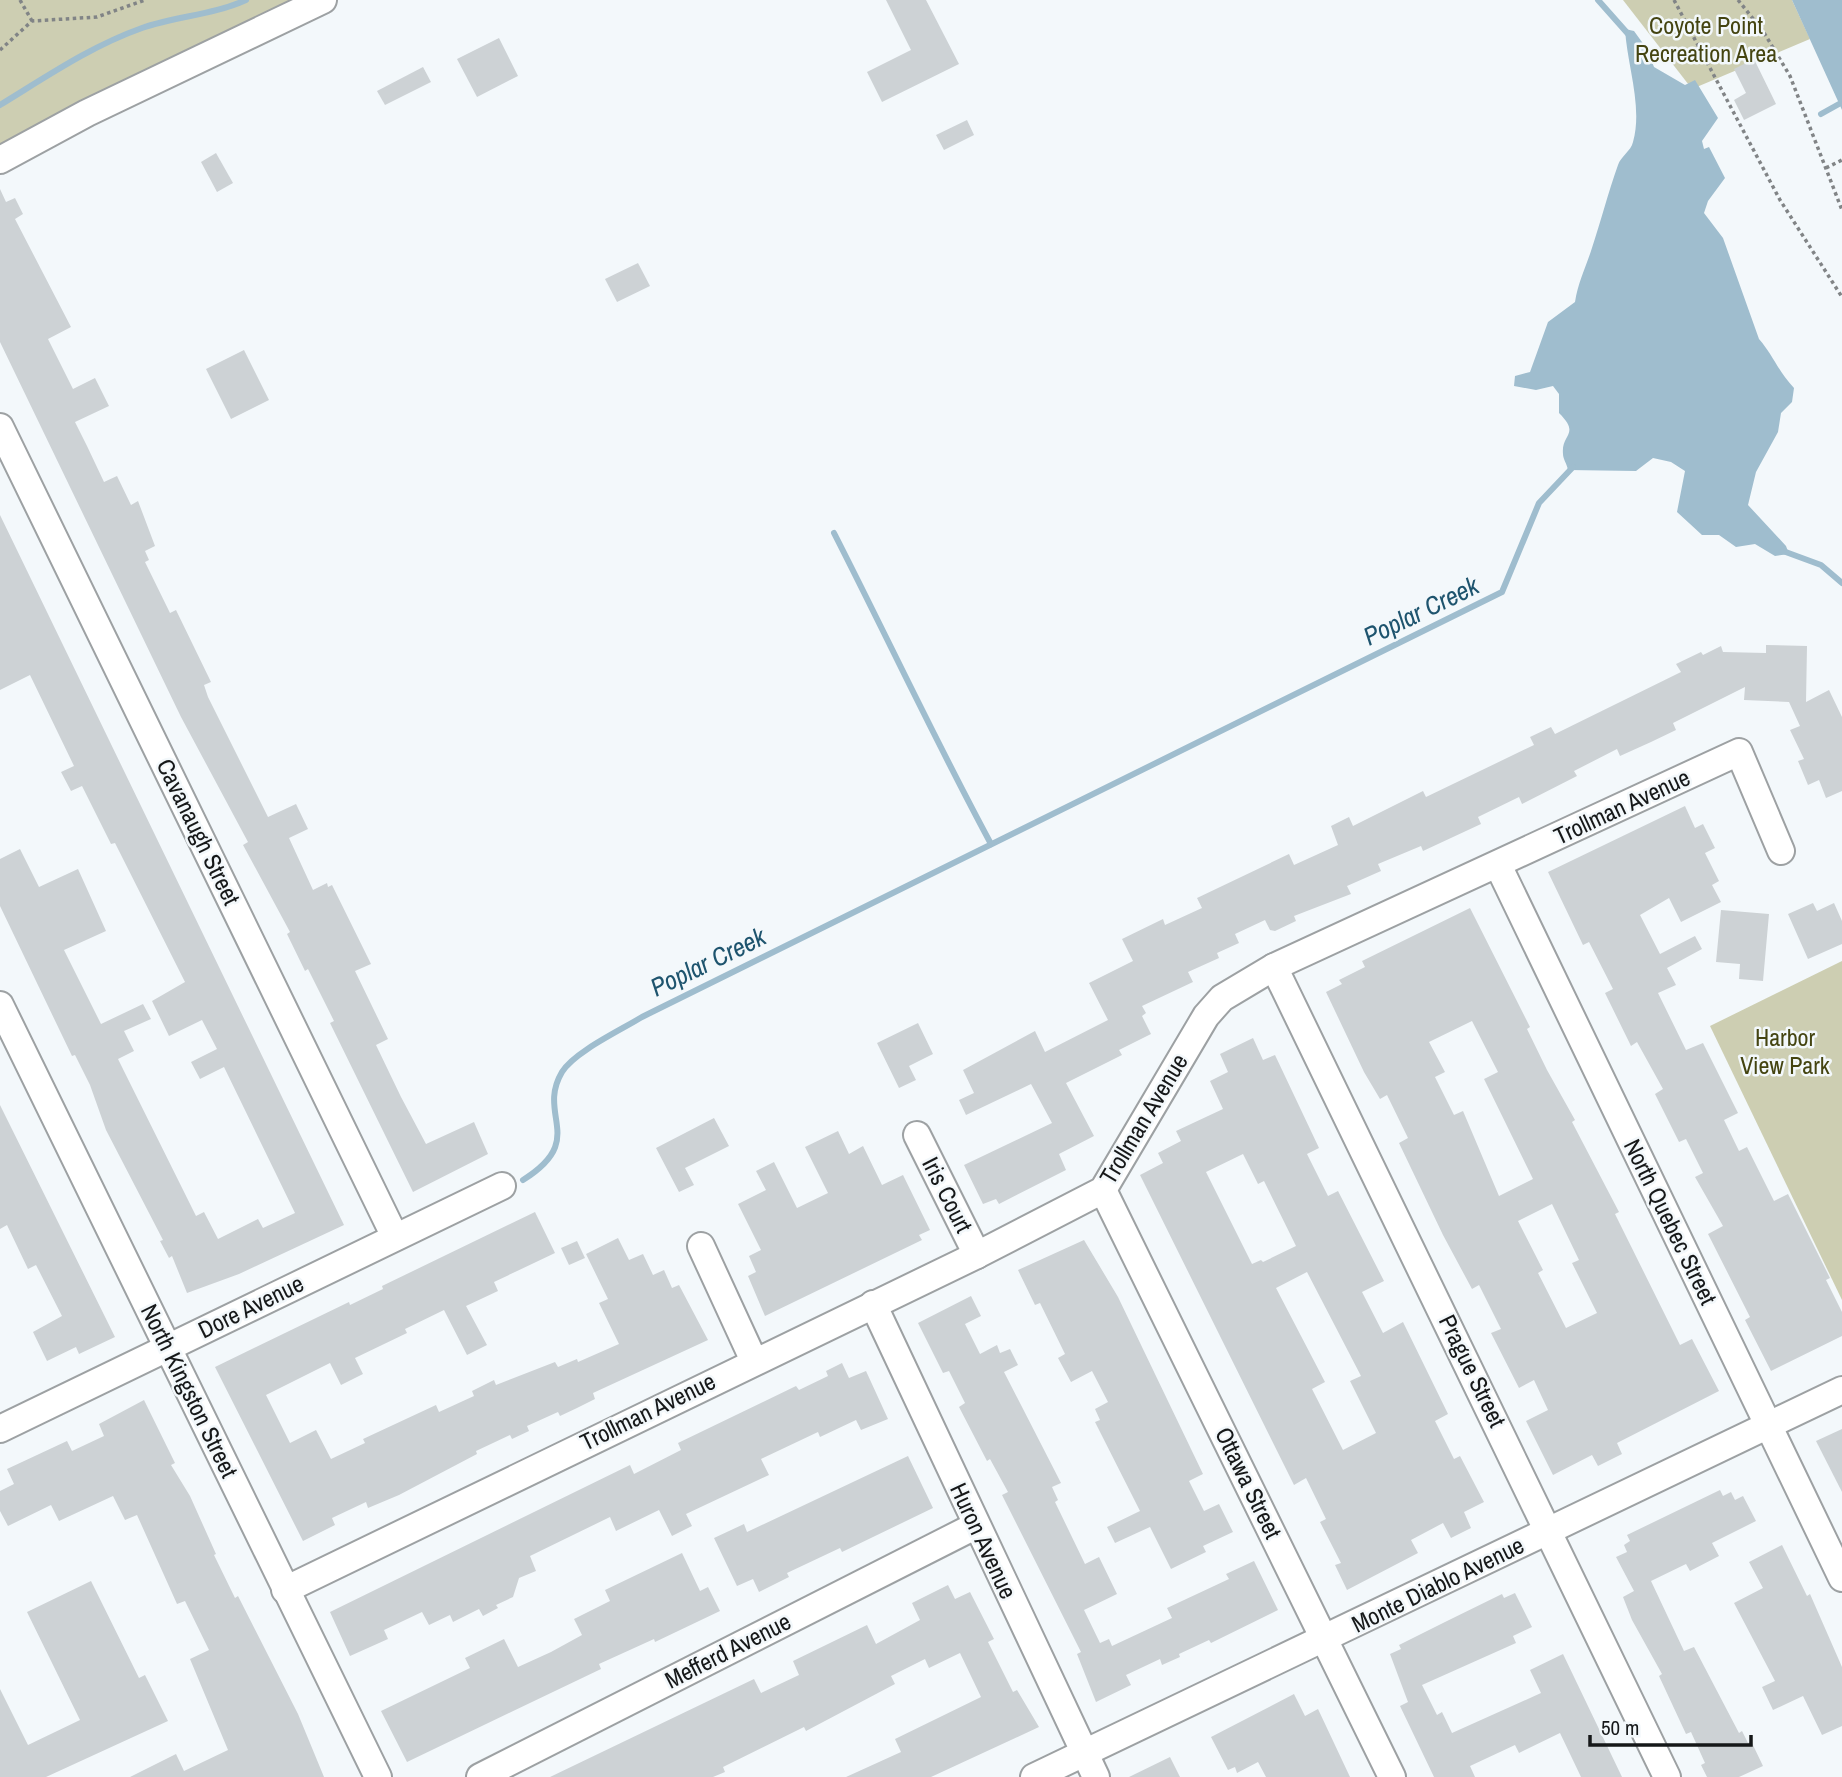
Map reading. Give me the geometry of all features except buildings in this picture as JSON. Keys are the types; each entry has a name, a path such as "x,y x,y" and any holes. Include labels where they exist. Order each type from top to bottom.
{"street":[{"path":"8,156 87,113 323,0"},
{"name":"Cavanaugh Street","path":"0,428 395,1237"},
{"name":"Trollman Avenue","path":"285,1591 754,1361 978,1255 1102,1190 1206,1016 1222,998 1274,967 1738,752 1781,851"},
{"name":"North Quebec Street","path":"1498,865 1842,1578"},
{"name":"Prague Street","path":"1274,967 1667,1777"},
{"name":"North Kingston Street","path":"0,1005 378,1777"},
{"name":"Iris Court","path":"917,1135 978,1255"},
{"name":"Dore Avenue","path":"0,1429 502,1186"},
{"name":"Ottawa Street","path":"1102,1190 1392,1777"},
{"path":"701,1246 754,1361"},
{"name":"Huron Avenue","path":"873,1304 975,1526 1096,1777"},
{"name":"Monte Diablo Avenue","path":"1034,1777 1842,1390"},
{"name":"Mefferd Avenue","path":"480,1777 975,1526"}],"path":[{"path":"20,0 32,21"},
{"path":"0,50 32,21 97,17 145,0"},
{"path":"1674,0 1780,200 1842,297"},
{"path":"1738,0 1763,31 1790,76 1842,207"},
{"path":"1826,168 1842,160"}],"green space":[{"path":"0,0 296,0 0,144"},
{"name":"Coyote Point Recreation Area","path":"1623,0 1792,0 1810,39 1692,89"},
{"name":"Harbor View Park","path":"1842,961 1842,1300 1710,1026"}],"water":[{"path":"1792,0 1842,0 1842,110"},
{"path":"1625,29 1634,31 1647,49 1654,67 1685,85 1695,80 1718,118 1702,141 1704,149 1709,147 1725,178 1708,201 1704,213 1723,238 1759,339 1794,388 1792,402 1781,413 1778,432 1756,472 1748,505 1786,546 1789,554 1775,556 1755,544 1736,547 1719,535 1702,535 1677,512 1685,471 1671,462 1653,458 1636,471 1568,470 1563,447 1569,426 1559,413 1559,394 1553,386 1536,390 1514,386 1515,376 1530,372 1548,322 1575,302 1618,165 1633,142 1636,129 1635,100"}],"waterway":[{"name":"Poplar Creek","path":"0,105 69,63 123,35 246,0"},
{"name":"Poplar Creek","path":"1598,0 1629,35"},
{"name":"Poplar Creek","path":"1821,114 1839,104"},
{"name":"Poplar Creek","path":"523,1180 553,1152 557,1139 554,1102 556,1088 568,1064 587,1049 642,1017 1502,592 1539,503 1573,467"},
{"name":"Poplar Creek","path":"834,533 991,844"},
{"path":"1783,551 1821,565 1842,583"}]}
